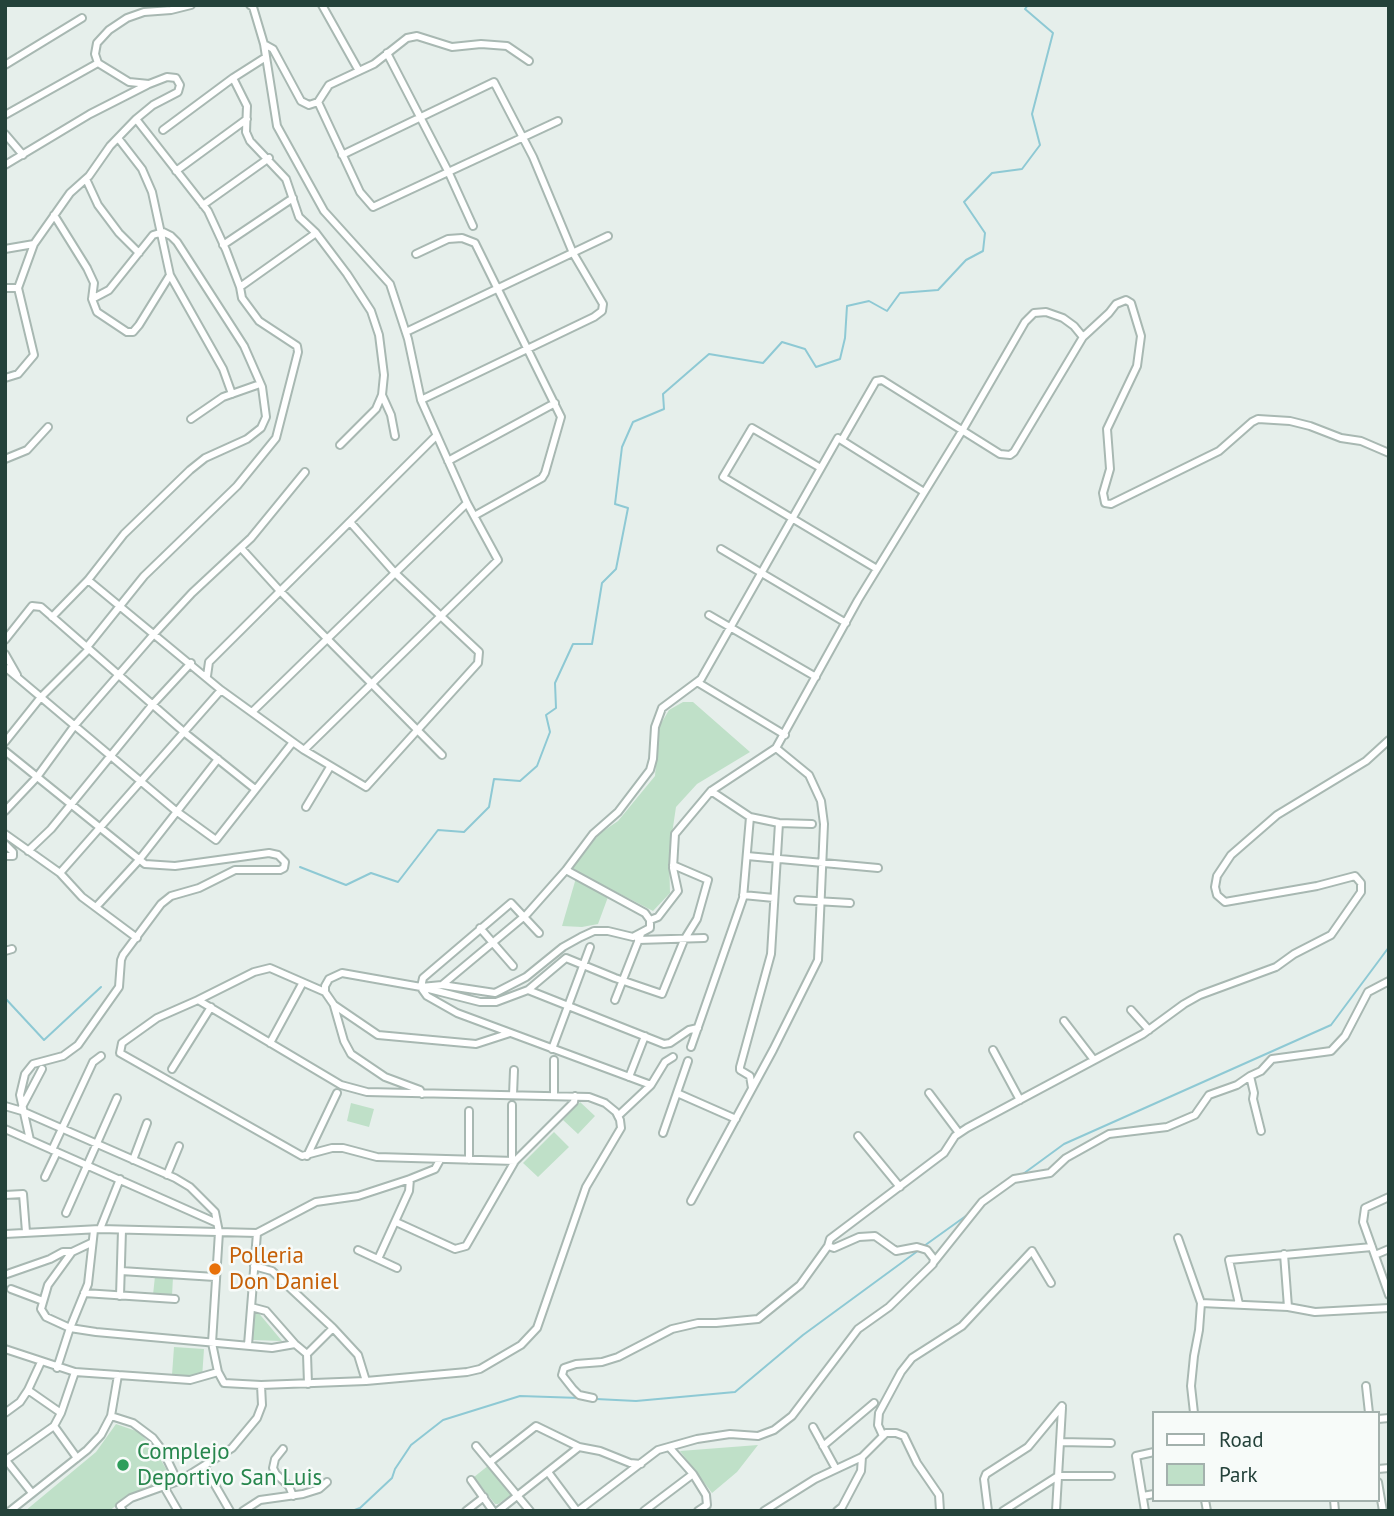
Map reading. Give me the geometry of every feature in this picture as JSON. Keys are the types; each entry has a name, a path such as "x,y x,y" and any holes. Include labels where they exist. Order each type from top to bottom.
{"street":[{"path":"149,84 129,82 98,63 94,54 97,43 109,30 127,18 144,12 191,5"},
{"path":"250,5 264,44 277,126 324,211 390,284 406,331 421,400 467,503 498,560 304,750"},
{"path":"322,5 359,71"},
{"path":"5,65 82,18"},
{"path":"264,44 273,49 301,101 309,105 318,102 329,85 374,64 407,38 417,36 452,47 481,44 507,46 530,61"},
{"path":"387,53 448,171 472,226"},
{"path":"163,130 266,57"},
{"path":"5,115 98,63"},
{"path":"5,165 90,114 149,84 167,77 176,78 180,85 177,92 153,105 118,138 86,179 70,193 34,244 18,288 34,355 18,374 5,378"},
{"path":"233,78 244,98 246,132 250,141 269,158 286,179 299,218 316,233 347,274 371,310 379,335 384,375 382,395 376,409 340,445"},
{"path":"342,155 494,82 533,157 573,253 603,304 602,311 594,317 421,400"},
{"path":"318,102 360,191 373,207 558,121"},
{"path":"5,742 41,697 88,648 144,576 237,486 276,438 298,352 297,346 259,321 242,298 240,286 223,245 203,205 136,119"},
{"path":"176,171 247,119"},
{"path":"5,134 23,155"},
{"path":"118,138 142,169 152,192 163,232 170,275 223,369 232,394"},
{"path":"203,205 269,158"},
{"path":"86,179 98,205 119,233 139,253"},
{"path":"223,245 293,198"},
{"path":"54,215 94,283 92,299 97,312 127,332 133,332 170,275"},
{"path":"92,299 109,290 153,235 163,232"},
{"path":"52,617 88,579 124,534 190,470 205,458 247,439 261,428 265,417 260,384 244,346 177,242 163,232"},
{"path":"240,286 316,233"},
{"path":"406,331 608,236"},
{"path":"416,254 448,239 462,238 475,243 561,417 545,473 541,478 474,516"},
{"path":"5,249 34,244"},
{"path":"5,288 18,288"},
{"path":"842,440 876,381 882,380 1000,454 1010,455 1083,337 1121,300 1129,301 1141,336 1137,366 1107,429 1110,470 1103,493 1105,503 1111,504 1219,451 1258,419 1290,421 1310,426 1341,438 1361,441 1389,453"},
{"path":"650,920 658,917 678,891 673,865 675,834 711,791 776,748 785,735 800,702 877,569 1025,322 1034,313 1046,312 1063,318 1083,337"},
{"path":"191,419 223,397 260,384"},
{"path":"382,395 391,415 395,436"},
{"path":"448,461 555,403"},
{"path":"5,459 27,450 48,427"},
{"path":"820,467 752,428 723,477 877,569"},
{"path":"207,676 209,662 436,436"},
{"path":"442,985 524,916 566,870 593,834 618,812 650,770 655,727 662,708 701,679 838,438 924,492"},
{"path":"5,811 37,777 75,725 154,634 192,593 241,548 305,472"},
{"path":"252,712 467,503"},
{"path":"88,579 222,690 304,750 366,787 478,663 479,652 395,573 350,522"},
{"path":"241,548 442,755"},
{"path":"721,549 846,623"},
{"path":"5,640 32,606 41,607 185,733 255,789"},
{"path":"709,615 816,677"},
{"path":"5,654 18,677 176,811 216,841 293,742"},
{"path":"28,851 51,829 153,704 191,663"},
{"path":"6,671 18,677"},
{"path":"697,682 785,735"},
{"path":"60,873 222,690"},
{"path":"593,1398 579,1395 573,1389 562,1375 564,1368 618,1357 672,1329 698,1323 758,1319 800,1285 828,1246 830,1239 944,1153 959,1133 1149,1030 1200,995 1276,967 1294,954 1331,935 1361,892 1362,883 1355,876 1317,886 1225,902 1217,895 1217,876 1231,855 1276,815 1366,761 1389,740"},
{"path":"691,1201 752,1090 818,960 824,824 821,801 809,775 776,748"},
{"path":"5,751 139,860 152,866 175,866 269,853 281,857 285,864 280,870 235,870 199,888 171,896 161,904 121,960 116,994 78,1045 63,1056 39,1061 29,1069 20,1095 30,1140"},
{"path":"96,907 139,860 218,759"},
{"path":"306,807 330,767"},
{"path":"711,791 750,817 779,823 812,824"},
{"path":"691,1048 743,895 750,817"},
{"path":"752,1090 750,1076 740,1070 740,1067 768,965 779,823"},
{"path":"5,834 60,873 82,897 137,937"},
{"path":"5,844 13,852 13,856 5,856"},
{"path":"747,856 878,869"},
{"path":"325,992 326,982 342,973 421,987 481,1002 496,1002 528,990 566,958 622,981 662,993 684,940 697,919 708,880 673,865"},
{"path":"566,870 645,913 650,920 650,928 639,937 615,1000"},
{"path":"743,895 774,898"},
{"path":"798,900 850,903"},
{"path":"539,933 511,903 423,978 421,987 427,996 457,1013 651,1085"},
{"path":"480,928 513,966"},
{"path":"421,987 442,985 495,993 526,977 563,947 594,931 608,931 633,937 684,940 704,938"},
{"path":"552,1049 590,947"},
{"path":"422,1094 420,1090 385,1077 351,1054 344,1041 334,1005 325,992 270,968 254,972 157,1018 122,1043 120,1053 302,1156 332,1148 343,1148 377,1157 514,1161"},
{"path":"548,1472 577,1511 658,1450 697,1439 730,1434 758,1436 774,1430 792,1416 858,1329 889,1307 933,1264 982,1202 1014,1179 1050,1173 1066,1158 1109,1134 1167,1127 1195,1115 1209,1095 1237,1085 1261,1071 1272,1059 1331,1051 1345,1036 1368,992 1389,981"},
{"path":"270,1043 302,984"},
{"path":"528,990 664,1044 698,1028"},
{"path":"5,1106 22,1110 167,1175 190,1187 215,1212 219,1231 212,1343 218,1372 225,1383 308,1384 467,1372 480,1368 530,1337 545,1308 586,1187 621,1128 618,1116 605,1104 589,1097 367,1092 341,1085 198,1000"},
{"path":"334,1005 378,1035 388,1037 476,1044 510,1033"},
{"path":"173,1069 211,1007"},
{"path":"1131,1010 1149,1030"},
{"path":"1065,1021 1094,1060"},
{"path":"629,1077 645,1036"},
{"path":"993,1050 1020,1100"},
{"path":"45,1177 62,1129 93,1062 101,1056"},
{"path":"618,1116 651,1085 666,1062 673,1057"},
{"path":"554,1060 554,1096"},
{"path":"663,1133 688,1061"},
{"path":"22,1110 42,1069"},
{"path":"513,1095 514,1069"},
{"path":"1250,1076 1261,1131"},
{"path":"307,1156 337,1093"},
{"path":"677,1093 736,1119"},
{"path":"929,1093 959,1133"},
{"path":"396,1222 455,1249 466,1246 514,1161 574,1102 575,1096"},
{"path":"66,1213 117,1098"},
{"path":"512,1105 514,1161"},
{"path":"469,1111 469,1160"},
{"path":"133,1160 147,1123"},
{"path":"5,1129 217,1223"},
{"path":"858,1136 900,1187"},
{"path":"167,1175 179,1146"},
{"path":"5,1234 97,1230 257,1233 316,1202 358,1196 410,1179 435,1169 440,1160"},
{"path":"378,1259 409,1191 410,1179"},
{"path":"57,1367 85,1293 92,1243 120,1180"},
{"path":"5,1195 23,1194 26,1231"},
{"path":"1389,1197 1365,1208 1363,1222 1389,1296"},
{"path":"120,1296 122,1230"},
{"path":"248,1345 257,1233"},
{"path":"828,1246 834,1248 859,1237 876,1236 897,1252 917,1247 927,1250 934,1259 933,1264"},
{"path":"1178,1238 1201,1303 1191,1386 1194,1411"},
{"path":"7,1274 92,1243"},
{"path":"1239,1304 1228,1260 1372,1247"},
{"path":"358,1250 397,1268"},
{"path":"1376,1255 1389,1250"},
{"path":"883,1436 878,1425 879,1413 901,1372 912,1358 962,1326 1032,1251 1051,1283"},
{"path":"72,1252 48,1285 41,1309 44,1315 70,1328 272,1348 295,1344"},
{"path":"1284,1254 1288,1307"},
{"path":"254,1266 272,1271 333,1328 358,1355 366,1381"},
{"path":"121,1270 215,1277"},
{"path":"11,1289 43,1301"},
{"path":"85,1293 174,1300"},
{"path":"1201,1303 1288,1307 1315,1312 1389,1308"},
{"path":"251,1307 266,1311 307,1354"},
{"path":"308,1384 307,1354 333,1328"},
{"path":"5,1349 75,1372 190,1380 218,1372"},
{"path":"5,1413 20,1402 41,1362"},
{"path":"32,1493 6,1459 54,1426 75,1372"},
{"path":"10,1511 77,1458 101,1435 111,1416 118,1375"},
{"path":"121,1508 131,1498 181,1480 232,1448 257,1418 262,1405 261,1385"},
{"path":"1366,1386 1369,1411"},
{"path":"28,1390 61,1413"},
{"path":"823,1446 874,1403"},
{"path":"988,1511 984,1479 986,1474 1028,1447 1062,1406 1056,1511"},
{"path":"111,1416 133,1423 153,1438 177,1480"},
{"path":"54,1426 77,1458"},
{"path":"490,1462 536,1426 579,1447 641,1464"},
{"path":"813,1427 836,1469"},
{"path":"764,1511 862,1457 886,1433 896,1433 904,1436 917,1463 939,1495 940,1511"},
{"path":"1060,1442 1111,1443"},
{"path":"476,1446 530,1511"},
{"path":"471,1480 496,1511 579,1447"},
{"path":"669,1447 693,1474 708,1500 698,1511"},
{"path":"283,1449 275,1459 273,1468 289,1486 293,1496"},
{"path":"1145,1511 1136,1456 1152,1452"},
{"path":"837,1511 842,1507 861,1471 862,1457"},
{"path":"204,1466 230,1511"},
{"path":"644,1511 693,1474"},
{"path":"1003,1511 1058,1476 1111,1476"},
{"path":"243,1511 261,1500 293,1496 318,1489 327,1482"},
{"path":"163,1485 178,1511"},
{"path":"1143,1496 1152,1494"},
{"path":"1380,1494 1383,1511"},
{"path":"466,1511 484,1497"}],"green space":[{"path":"683,702 693,702 750,752 697,784 676,807 669,854 670,893 653,911 572,869 599,834 618,821 655,776 659,727 669,710"},
{"path":"576,878 608,897 598,924 582,927 562,926"},
{"path":"580,1102 595,1116 578,1134 563,1120"},
{"path":"351,1103 374,1109 369,1127 347,1121"},
{"path":"554,1132 569,1147 538,1177 523,1163"},
{"path":"155,1276 173,1277 172,1296 153,1295"},
{"path":"254,1311 257,1311 282,1341 253,1340"},
{"path":"174,1347 204,1349 202,1378 172,1375"},
{"name":"Complejo Deportivo San Luis","path":"116,1424 139,1432 156,1451 171,1478 129,1496 109,1511 25,1511 96,1452"},
{"path":"758,1445 737,1472 712,1493 680,1451"},
{"path":"489,1465 510,1493 510,1496 498,1504 495,1504 474,1477"}],"waterway":[{"path":"300,867 346,885 371,873 398,882 438,830 464,832 489,807 494,779 520,781 537,766 550,732 546,715 556,708 555,683 573,644 592,644 602,583 616,569 628,508 615,504 622,447 633,422 664,409 663,394 709,354 763,363 782,342 805,349 816,367 840,359 845,338 847,306 869,301 887,311 900,293 938,290 966,260 983,251 985,233 964,202 992,173 1022,169 1040,145 1032,114 1053,33 1025,9 1028,5"},
{"path":"1023,1174 1064,1144 1331,1025 1389,947"},
{"path":"5,998 44,1040 101,987"},
{"path":"924,1246 970,1213"},
{"path":"596,1399 636,1401 735,1392 803,1335 919,1250"},
{"path":"352,1511 360,1508 392,1478 411,1445 443,1420 520,1396 580,1398"}],"place":[{"name":"Polleria Don Daniel","path":"215,1269"},
{"name":"Complejo Deportivo San Luis","path":"123,1465"}]}
